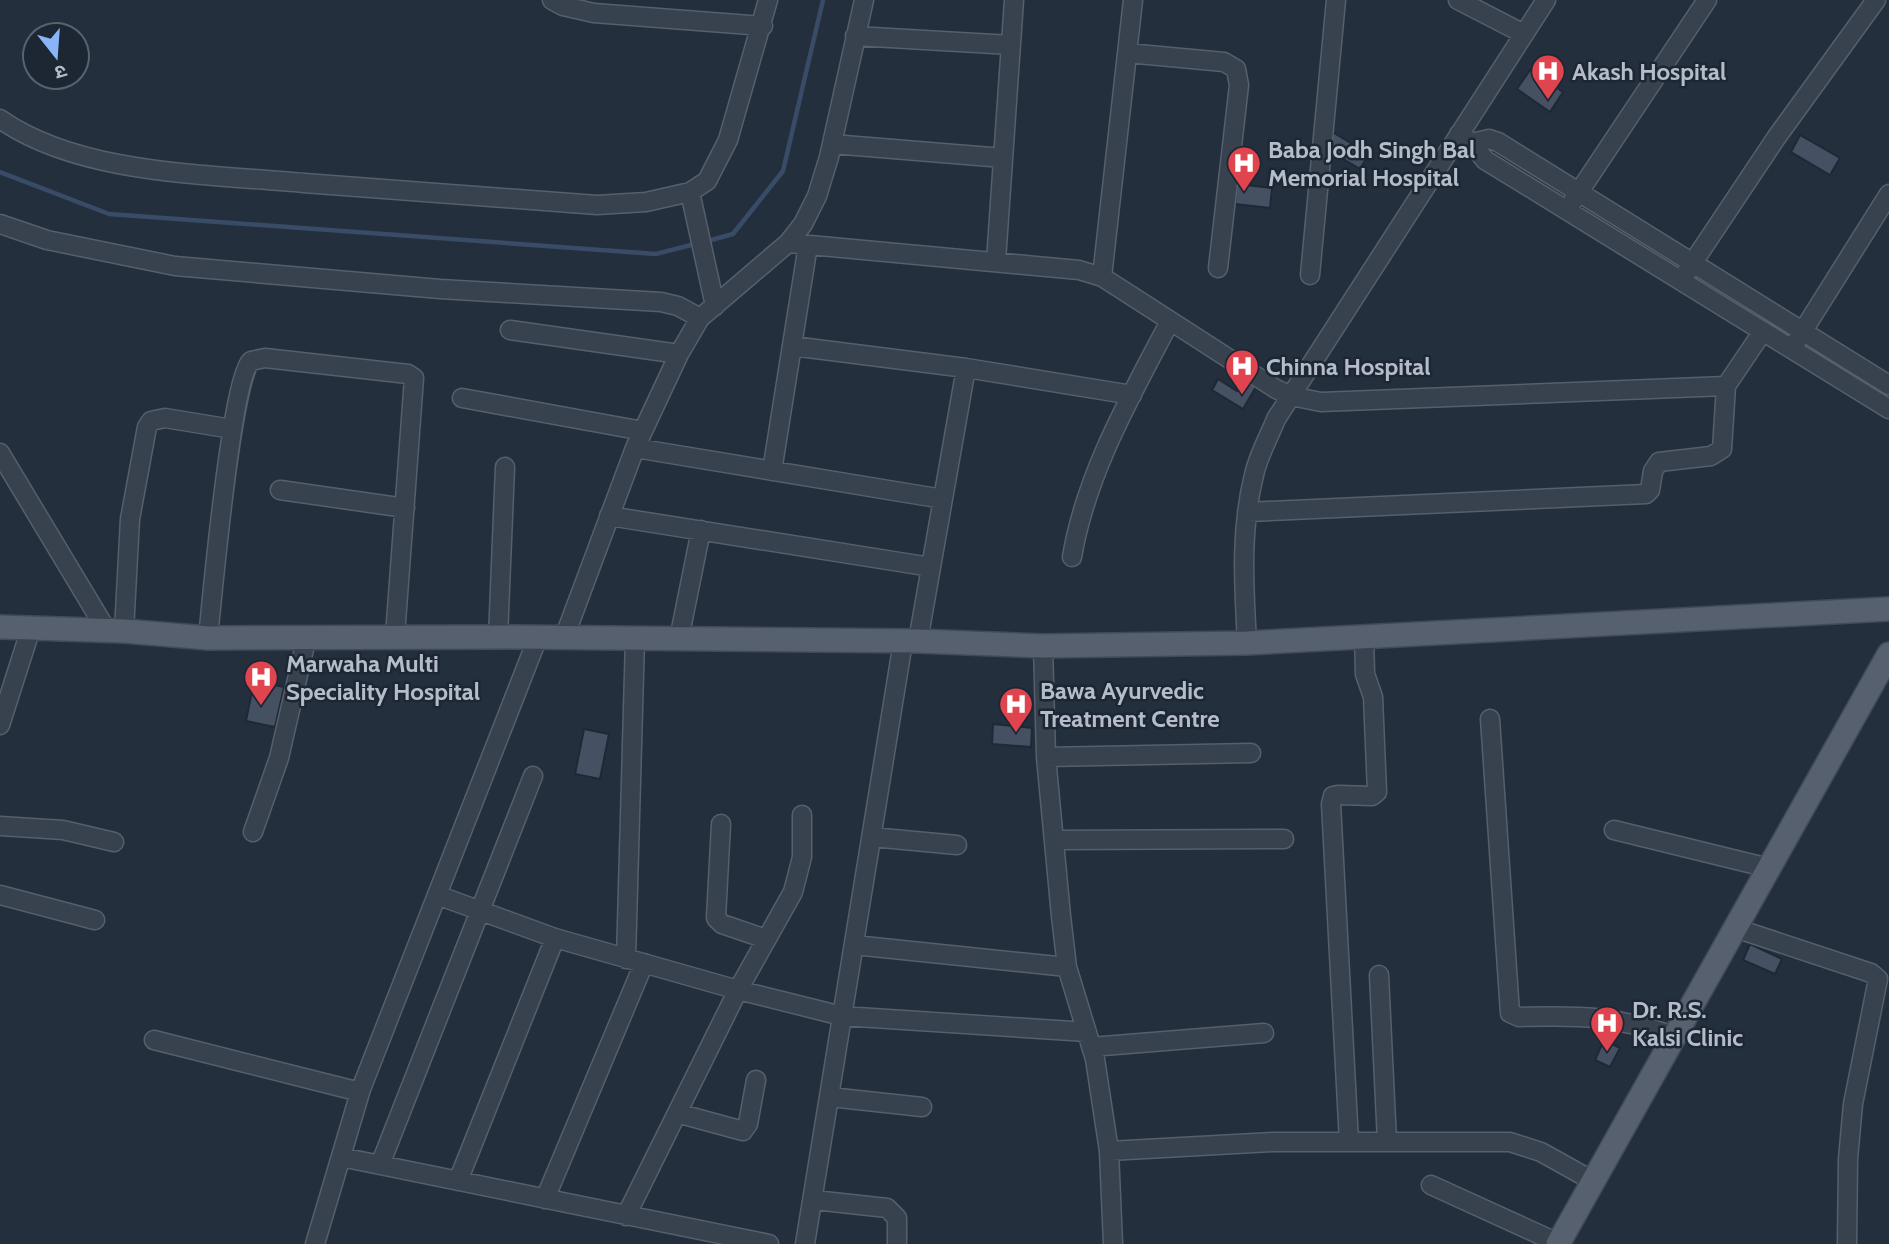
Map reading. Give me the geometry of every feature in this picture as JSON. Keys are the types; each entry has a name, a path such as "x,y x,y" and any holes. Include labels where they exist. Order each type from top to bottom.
{"main road":[{"path":"0,627 116,631 208,638 537,637 911,641 1043,646 1247,643 1889,609"},
{"path":"1558,1243 1769,868 1882,681 1889,654"}],"street":[{"path":"552,0 564,6 594,13 763,26"},
{"path":"0,119 35,141 71,154 211,175 597,205 646,202 690,192 707,181 718,164 763,26 768,0"},
{"path":"564,638 635,448 679,354 701,318 788,243 803,224 817,196 832,144 864,0"},
{"path":"996,261 1014,0"},
{"path":"1102,277 1133,0"},
{"path":"1310,275 1336,0"},
{"path":"1458,0 1524,34"},
{"path":"1247,643 1242,560 1247,512 1254,472 1276,419 1466,138 1546,0"},
{"path":"1567,210 1707,0"},
{"path":"1682,281 1776,138 1876,0"},
{"path":"855,36 1011,45"},
{"path":"1128,53 1224,62 1236,69 1239,85 1217,268"},
{"path":"1466,138 1498,142 1889,385"},
{"path":"1466,138 1485,160 1889,409"},
{"path":"832,144 1003,158"},
{"path":"690,192 715,306"},
{"path":"1791,348 1889,194"},
{"path":"0,224 47,240 175,267 440,289 661,302 678,306 701,318"},
{"path":"788,243 1055,266 1102,277 1291,396 1336,403 1726,386"},
{"path":"772,471 808,245"},
{"path":"1072,557 1088,494 1132,395 1170,321"},
{"path":"510,330 679,354"},
{"path":"1247,512 1646,494 1650,490 1653,471 1659,462 1711,456 1722,449 1726,386 1763,331"},
{"path":"792,346 966,368 1132,395"},
{"path":"208,638 232,429 246,366 258,359 412,376 415,386 395,636"},
{"path":"805,1244 872,837 911,641 931,567 966,368"},
{"path":"462,398 643,431"},
{"path":"116,631 130,519 147,427 151,421 164,418 232,429"},
{"path":"635,448 943,499"},
{"path":"0,453 116,631"},
{"path":"498,637 505,467"},
{"path":"280,490 405,508"},
{"path":"609,516 931,567"},
{"path":"679,639 701,530"},
{"path":"0,725 31,628"},
{"path":"254,832 279,758 307,636"},
{"path":"315,1244 360,1092 537,637"},
{"path":"1349,1142 1331,804 1333,796 1372,796 1377,792 1373,697 1365,674 1364,637"},
{"path":"545,1199 635,961 635,638"},
{"path":"1043,646 1046,757 1067,967 1089,1040 1109,1151 1113,1244"},
{"path":"1490,719 1510,1013 1519,1017 1582,1014 1609,1018 1674,1036"},
{"path":"1046,757 1251,753"},
{"path":"380,1165 533,775"},
{"path":"626,1216 738,990 799,875 802,815"},
{"path":"721,824 716,918 722,924 766,939"},
{"path":"0,825 63,830 114,842"},
{"path":"1614,831 1769,868"},
{"path":"872,837 957,845"},
{"path":"1054,840 1284,839"},
{"path":"0,895 95,920"},
{"path":"437,895 555,937 635,961 842,1016 978,1027 1089,1040 1264,1033"},
{"path":"1735,928 1871,973 1878,979 1853,1104 1848,1159 1847,1244"},
{"path":"458,1181 555,937"},
{"path":"854,945 1067,967"},
{"path":"1379,975 1387,1142"},
{"path":"155,1040 360,1092"},
{"path":"677,1113 743,1131 748,1124 756,1080"},
{"path":"830,1097 922,1107"},
{"path":"1109,1151 1274,1142 1510,1142 1541,1152 1593,1181"},
{"path":"341,1157 769,1244"},
{"path":"1431,1185 1558,1243"},
{"path":"814,1200 887,1208 897,1218 897,1244"}],"building":[{"path":"1530,70 1563,92 1550,112 1517,89"},
{"path":"1334,133 1369,154 1360,169 1325,148"},
{"path":"1800,135 1840,158 1830,175 1791,152"},
{"path":"1237,184 1272,188 1270,208 1235,204"},
{"path":"1218,379 1237,391 1244,379 1256,387 1243,409 1212,390"},
{"path":"254,681 284,687 275,727 246,721"},
{"path":"993,724 1032,728 1031,747 992,744"},
{"path":"584,729 609,734 600,779 575,774"},
{"path":"1750,944 1782,959 1775,974 1743,960"},
{"path":"1604,1040 1620,1048 1610,1067 1595,1060"}],"waterway":[{"path":"704,242 733,234 783,171 823,0"},
{"path":"0,172 109,214 656,254 695,244"}],"place":[{"name":"Akash Hospital","path":"1548,101"},
{"name":"Baba Jodh Singh Bal Memorial Hospital","path":"1244,193"},
{"name":"Chinna Hospital","path":"1242,396"},
{"name":"Marwaha Multi Speciality Hospital","path":"261,707"},
{"name":"Bawa Ayurvedic Treatment Centre","path":"1016,734"},
{"name":"Dr. R.S. Kalsi Clinic","path":"1607,1053"}]}
